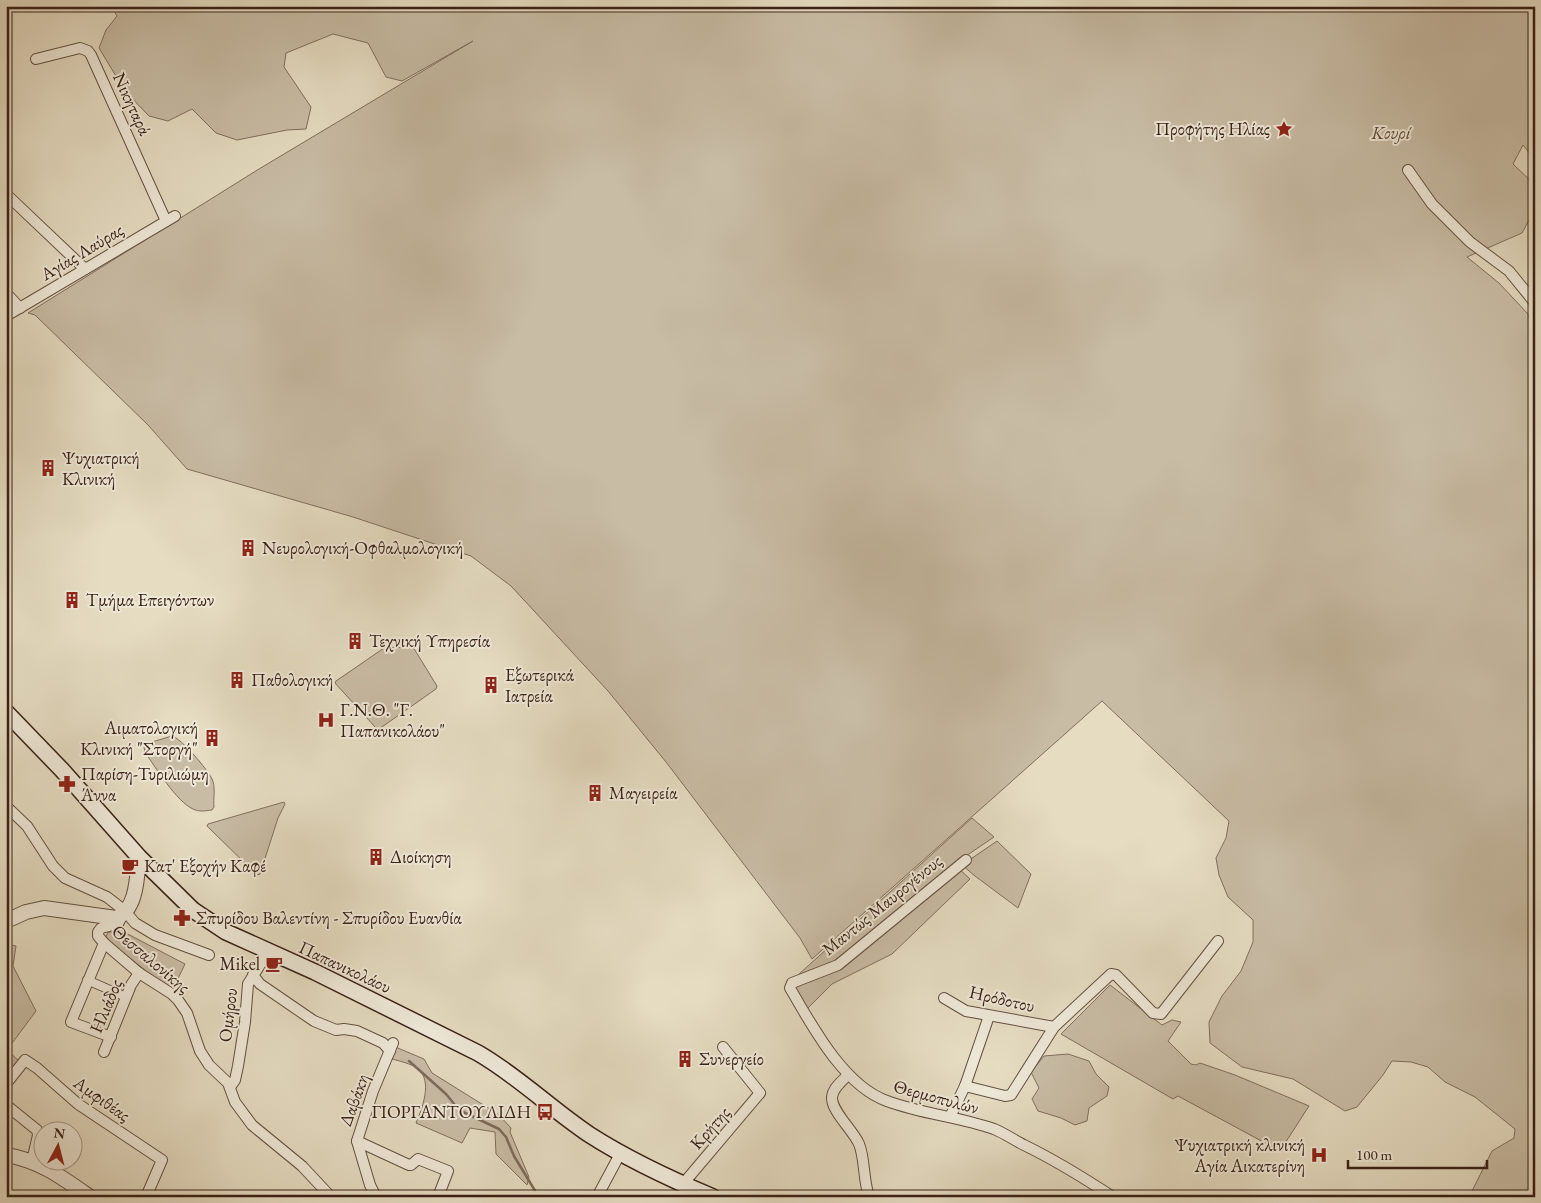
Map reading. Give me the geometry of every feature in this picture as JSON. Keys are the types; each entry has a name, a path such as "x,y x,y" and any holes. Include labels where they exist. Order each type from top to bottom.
{"main road":[{"name":"Παπανικολάου","path":"6,712 62,770 139,857 193,910 226,932 315,972 441,1033 497,1063 567,1119 620,1154 713,1197"}],"street":[{"name":"Νικηταρά","path":"36,59 80,48 88,51 170,219"},
{"path":"1408,170 1432,204 1470,242 1510,271 1535,302"},
{"path":"6,194 85,269"},
{"name":"Αγίας Λαύρας","path":"6,316 170,219"},
{"path":"6,294 20,308"},
{"path":"6,806 27,826 53,866 65,878 107,897 135,923 155,935 209,955"},
{"path":"6,921 26,912 44,908 116,918 124,914 133,899 139,857"},
{"name":"Μαντώς Μαυρογένους","path":"791,985 838,965 966,860"},
{"name":"Θεσσαλονίκης","path":"124,914 118,924 101,928 98,936 139,973 172,994 178,1000 187,1013 200,1050 210,1065 230,1087 235,1102 244,1117 302,1166 331,1197"},
{"path":"965,1086 1005,1096 1011,1095 1054,1027 1108,974 1112,973 1153,1013 1163,1012 1218,941"},
{"path":"104,943 71,1022 111,1037"},
{"name":"Ομήρου","path":"230,1087 235,1080 238,1066 250,979 268,952"},
{"name":"Ηλιάδος","path":"104,1052 126,997 139,973"},
{"name":"Δαβάκη","path":"253,975 260,984 314,1021 336,1030 357,1031 392,1047 369,1102 357,1140 370,1185 376,1197"},
{"path":"87,980 126,997"},
{"name":"Θερμοπυλών","path":"791,985 790,988 810,1024 848,1075 871,1093 885,1101 995,1130 1052,1159 1113,1197"},
{"name":"Ηρόδοτου","path":"944,998 966,1011 1054,1027"},
{"path":"950,1117 965,1086 989,1016"},
{"name":"Κρήτης","path":"683,1184 760,1093 723,1047"},
{"name":"Αμφιθέας","path":"6,1084 25,1060 37,1068 78,1104 162,1160 146,1197"},
{"path":"848,1075 834,1090 832,1094 833,1103 859,1144 862,1155 864,1185 869,1197"},
{"path":"6,1105 32,1126"},
{"path":"357,1140 409,1165 418,1159 448,1172 438,1197"},
{"path":"598,1197 620,1154"},
{"path":"6,1155 32,1161"},
{"path":"50,1170 90,1197"}],"green space":[{"name":"Κουρί","path":"111,6 1535,6 1535,160 1523,145 1513,164 1535,185 1535,209 1522,233 1467,257 1499,283 1528,314 1535,338 1535,1197 1469,1197 1492,1151 1514,1138 1515,1129 1475,1097 1445,1082 1428,1067 1411,1062 1392,1061 1357,1107 1345,1111 1293,1079 1242,1067 1210,1043 1209,1022 1222,996 1241,971 1253,942 1253,920 1228,897 1219,875 1216,858 1226,838 1229,821 1102,701 812,959 800,938 666,762 608,691 511,586 471,556 353,517 187,469 148,425 35,315 28,313 259,169 473,41 402,81 386,77 368,43 333,34 286,53 284,67 311,107 306,129 287,130 237,140 216,133 192,109 168,121 149,116 125,91 99,48 106,30 117,16"},
{"path":"413,647 437,686 436,689 379,729 376,728 335,683 384,648"},
{"path":"172,736 194,755 212,779 214,807 212,810 198,811 180,799 145,752 144,747 152,742"},
{"path":"284,802 285,804 278,818 260,874 257,875 207,826 208,824"},
{"path":"972,818 994,837 960,860 837,962 798,975"},
{"path":"997,841 1031,874 1018,908 962,865"},
{"path":"958,868 970,879 892,954 832,984 805,1011 793,986 840,968"},
{"path":"120,930 185,964 172,991 105,939 108,932"},
{"path":"6,944 16,946 13,966 36,1011 7,1050 19,1061 6,1077"},
{"path":"1110,985 1162,1025 1172,1020 1181,1022 1168,1041 1191,1064 1196,1065 1200,1063 1235,1075 1309,1106 1280,1151 1178,1096 1173,1099 1061,1034"},
{"path":"393,1046 424,1059 432,1073 498,1114 511,1128 510,1132 529,1177 527,1185 496,1154 495,1132 470,1128 462,1143 416,1123 425,1095 425,1081 416,1067 388,1058"},
{"path":"1068,1054 1089,1061 1096,1074 1109,1087 1107,1096 1089,1108 1087,1121 1075,1125 1061,1118 1038,1111 1032,1099 1039,1088 1031,1072 1044,1056"}],"waterway":[{"path":"409,1061 446,1094 459,1110 499,1129 506,1137 514,1156 540,1197"}],"place":[{"name":"Προφήτης Ηλίας","path":"1284,129"},
{"name":"Ψυχιατρική Κλινική","path":"48,468"},
{"name":"Νευρολογική-Οφθαλμολογική","path":"248,548"},
{"name":"Τμήμα Επειγόντων","path":"72,600"},
{"name":"Τεχνική Υπηρεσία","path":"355,641"},
{"name":"Παθολογική","path":"237,680"},
{"name":"Εξωτερικά Ιατρεία","path":"491,685"},
{"name":"Γ.Ν.Θ. \"Γ. Παπανικολάου\"","path":"326,720"},
{"name":"Αιματολογική Κλινική \"Στοργή\"","path":"212,738"},
{"name":"Παρίση-Τυριλιώμη Άννα","path":"67,784"},
{"name":"Μαγειρεία","path":"595,793"},
{"name":"Διοίκηση","path":"376,857"},
{"name":"Κατ' Εξοχήν Καφέ","path":"130,866"},
{"name":"Σπυρίδου Βαλεντίνη - Σπυρίδου Ευανθία","path":"182,918"},
{"name":"Mikel","path":"274,964"},
{"name":"Συνεργείο","path":"685,1059"},
{"name":"ΓΙΟΡΓΑΝΤΟΥΛΙΔΗ","path":"545,1112"},
{"name":"Ψυχιατρική κλινική Αγία Αικατερίνη","path":"1319,1155"}]}
